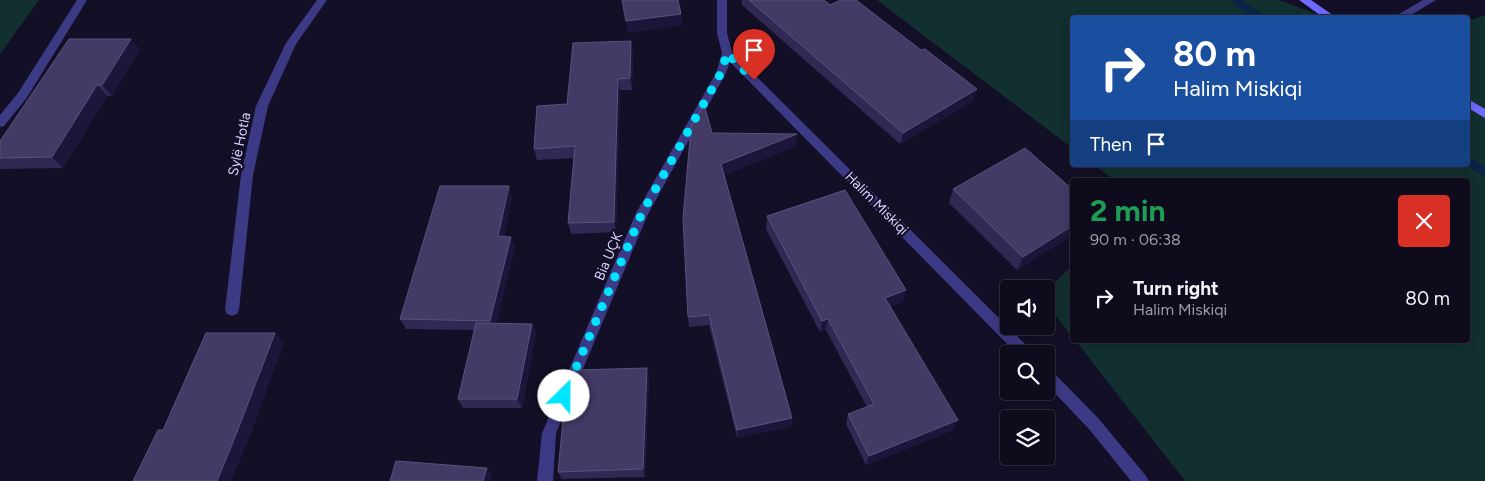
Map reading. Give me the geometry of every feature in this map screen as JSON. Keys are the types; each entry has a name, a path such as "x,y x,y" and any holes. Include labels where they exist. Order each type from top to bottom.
{"street":[{"path":"0,123 22,96 82,0"},
{"name":"Sylë Hotla","path":"232,310 247,175 262,106 291,43 322,0"},
{"path":"722,0 722,33 727,53"},
{"path":"1304,0 1327,15"},
{"path":"1403,15 1431,0"},
{"name":"Halim Miskiqi","path":"727,53 1017,345"},
{"name":"Bia UÇK","path":"545,481 549,432 642,213 721,73 727,53"},
{"path":"1470,104 1485,114"},
{"path":"1055,383 1094,424 1141,481"}],"green space":[{"path":"0,0 39,0 0,54"},
{"path":"877,0 1279,0 1320,15 1070,15 1070,146"},
{"path":"1485,15 1485,481 1185,481 1077,343 1470,343 1470,178 1111,178 1097,167 1470,167 1470,20"},
{"path":"1070,267 1070,334 1055,315 1055,283"}],"building":[{"path":"622,0 678,0 681,14 626,21"},
{"path":"749,0 824,0 830,5 841,0 856,0 921,50 925,49 977,89 903,133"},
{"path":"69,39 131,39 102,85 97,85 52,157 0,158 0,141"},
{"path":"631,41 630,78 618,79 614,222 568,223 575,146 534,149 537,106 567,104 573,43"},
{"path":"704,104 712,133 797,134 721,164 792,418 737,430 709,315 688,317 683,219 691,127"},
{"path":"1025,148 1070,187 1070,227 1023,257 953,189"},
{"path":"440,186 509,186 498,236 511,237 490,321 400,319"},
{"path":"845,190 906,290 885,298 958,420 869,456 848,414 874,404 828,319 822,321 767,216"},
{"path":"476,323 532,324 517,399 458,399"},
{"path":"206,333 275,333 217,481 133,481 158,430 163,430"},
{"path":"647,368 643,469 558,472 565,398 577,370"},
{"path":"396,461 487,468 483,481 390,481"}],"waterway":[{"path":"1235,0 1257,15"},
{"path":"1470,162 1485,173"}],"route":[{"path":"564,396 642,213 721,73 727,53 754,80"}]}
